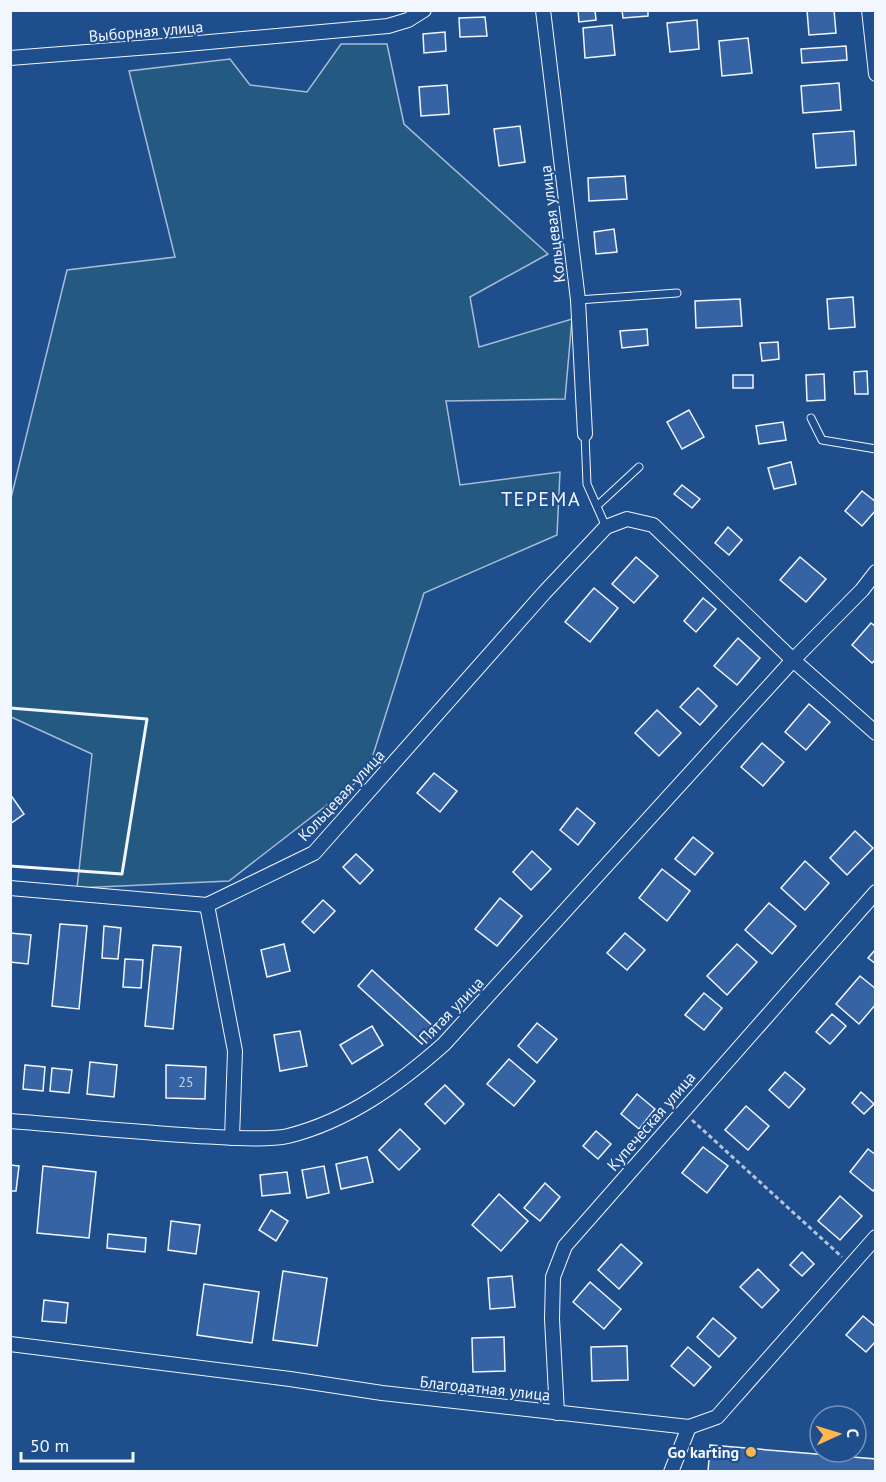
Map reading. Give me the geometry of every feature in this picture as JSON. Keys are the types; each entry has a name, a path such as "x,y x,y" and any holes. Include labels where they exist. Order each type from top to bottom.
{"street":[{"name":"Выборная улица","path":"10,58 376,27 424,10"},
{"name":"Кольцевая улица","path":"543,10 578,300 585,434"},
{"path":"869,10 876,74"},
{"path":"606,526 627,519 653,525 793,660 876,733"},
{"name":"Кольцевая улица","path":"207,905 314,853 606,526"},
{"name":"Пятая улица","path":"10,1121 232,1138 286,1136 328,1123 373,1099 412,1072 444,1044 793,660 862,590 876,572"},
{"path":"10,888 207,905 235,1051 232,1138"},
{"name":"Купеческая улица","path":"557,1413 552,1319 554,1277 565,1246 682,1110 876,892"},
{"name":"Благодатная улица","path":"10,1344 290,1378 382,1393 689,1427 717,1417 876,1237"},
{"path":"671,1472 689,1427"}],"lane":[{"path":"578,300 677,293"},
{"path":"811,418 822,440 876,449"},
{"path":"585,434 587,484 606,526"},
{"path":"598,505 639,467"}],"path":[{"path":"682,1110 850,1265"}],"shaded area":[{"path":"341,44 387,44 404,124 548,254 470,297 479,347 572,319 565,399 446,401 460,485 560,472 557,535 424,593 367,774 229,881 77,888 92,754 11,717 11,498 67,270 175,257 129,71 230,59 250,85 307,92"}],"building":[{"path":"578,10 595,10 596,20 579,22"},
{"path":"622,10 648,10 648,16 623,18"},
{"path":"807,10 834,10 836,33 809,35"},
{"path":"485,17 487,36 460,37 459,18"},
{"path":"697,20 699,49 670,52 667,23"},
{"path":"612,25 615,55 585,58 583,28"},
{"path":"445,32 446,51 424,53 423,34"},
{"path":"748,38 752,73 722,76 719,41"},
{"path":"846,46 847,60 802,63 801,49"},
{"path":"839,83 841,110 803,113 801,86"},
{"path":"447,85 449,114 421,116 419,87"},
{"path":"520,126 525,162 499,166 494,129"},
{"path":"854,131 856,165 816,168 813,134"},
{"path":"625,176 627,199 589,201 588,178"},
{"path":"614,229 617,252 596,254 594,232"},
{"path":"853,297 855,327 829,329 827,299"},
{"path":"740,299 742,326 696,328 695,301"},
{"path":"647,329 648,345 622,348 620,331"},
{"path":"778,342 779,359 762,361 760,343"},
{"path":"867,371 868,394 855,394 854,372"},
{"path":"824,374 825,400 807,401 806,375"},
{"path":"733,375 753,375 753,388 733,388"},
{"path":"689,410 704,437 682,449 667,422"},
{"path":"783,422 786,440 759,444 756,426"},
{"path":"791,462 796,484 774,489 768,468"},
{"path":"682,485 700,499 692,508 674,494"},
{"path":"862,491 876,502 876,510 862,526 845,511"},
{"path":"728,527 742,540 729,555 715,543"},
{"path":"636,557 658,576 634,603 612,584"},
{"path":"800,557 826,579 806,602 780,580"},
{"path":"594,588 618,608 590,642 565,622"},
{"path":"703,598 716,609 696,632 684,621"},
{"path":"871,623 876,627 876,659 872,663 852,645"},
{"path":"738,638 760,658 737,685 714,666"},
{"path":"698,688 717,706 700,725 680,707"},
{"path":"809,704 830,722 806,750 785,732"},
{"path":"657,710 681,733 659,756 635,733"},
{"path":"762,743 784,762 763,786 741,767"},
{"path":"434,773 457,791 440,812 417,793"},
{"path":"10,794 24,814 10,824"},
{"path":"577,808 595,823 578,845 560,830"},
{"path":"855,831 873,848 847,875 830,858"},
{"path":"693,837 713,853 695,875 675,859"},
{"path":"532,851 551,869 531,890 513,872"},
{"path":"356,854 373,870 360,884 343,867"},
{"path":"805,861 829,883 805,910 781,888"},
{"path":"662,869 690,891 667,921 639,898"},
{"path":"500,898 522,916 497,946 475,929"},
{"path":"323,900 335,911 314,933 302,922"},
{"path":"769,903 796,926 772,954 745,930"},
{"path":"60,924 87,926 79,1009 52,1006"},
{"path":"104,926 121,928 118,959 102,958"},
{"path":"10,933 31,935 28,964 10,962"},
{"path":"625,933 645,950 627,970 607,953"},
{"path":"284,944 290,971 267,977 261,950"},
{"path":"737,944 757,962 727,995 707,976"},
{"path":"153,945 181,947 173,1029 145,1026"},
{"path":"876,949 876,964 868,958"},
{"path":"125,959 143,960 141,988 123,987"},
{"path":"372,970 436,1029 422,1044 358,986"},
{"path":"860,976 876,989 876,1004 859,1024 836,1004"},
{"path":"704,993 722,1008 704,1030 685,1015"},
{"path":"832,1014 846,1026 830,1044 816,1032"},
{"path":"537,1023 557,1039 537,1063 518,1046"},
{"path":"372,1026 383,1045 352,1064 340,1045"},
{"path":"300,1031 307,1066 280,1071 274,1035"},
{"path":"509,1059 535,1081 514,1106 487,1084"},
{"path":"90,1062 117,1065 114,1097 87,1094"},
{"path":"25,1065 45,1067 43,1091 23,1089"},
{"path":"166,1065 206,1067 205,1099 166,1098"},
{"path":"52,1068 72,1070 69,1093 50,1091"},
{"path":"785,1072 805,1089 789,1108 769,1090"},
{"path":"445,1085 464,1104 445,1124 425,1104"},
{"path":"861,1092 874,1104 864,1114 852,1103"},
{"path":"637,1094 655,1109 639,1129 621,1114"},
{"path":"746,1106 769,1126 748,1150 725,1130"},
{"path":"400,1129 420,1149 399,1170 379,1150"},
{"path":"596,1131 611,1144 598,1159 583,1146"},
{"path":"703,1147 728,1166 707,1193 682,1173"},
{"path":"868,1149 876,1155 876,1187 873,1191 850,1172"},
{"path":"367,1157 373,1182 341,1189 336,1164"},
{"path":"10,1165 19,1166 16,1191 10,1191"},
{"path":"43,1166 96,1172 89,1238 37,1233"},
{"path":"324,1166 329,1193 307,1198 302,1170"},
{"path":"287,1172 290,1193 262,1196 260,1175"},
{"path":"545,1183 560,1197 540,1221 524,1208"},
{"path":"499,1194 528,1221 501,1251 472,1225"},
{"path":"840,1196 862,1216 840,1240 818,1221"},
{"path":"271,1210 288,1221 276,1241 259,1230"},
{"path":"171,1221 200,1225 196,1254 168,1250"},
{"path":"108,1234 146,1238 145,1252 107,1248"},
{"path":"621,1244 642,1263 619,1289 598,1270"},
{"path":"802,1252 814,1264 802,1276 790,1265"},
{"path":"758,1269 779,1290 762,1308 740,1287"},
{"path":"283,1271 327,1278 317,1346 273,1340"},
{"path":"512,1276 515,1307 490,1309 488,1278"},
{"path":"590,1282 621,1309 604,1329 573,1302"},
{"path":"204,1284 259,1292 252,1343 197,1335"},
{"path":"44,1300 68,1303 66,1323 42,1321"},
{"path":"863,1316 876,1327 876,1341 866,1352 846,1335"},
{"path":"713,1318 736,1338 719,1357 697,1337"},
{"path":"504,1337 505,1371 473,1372 472,1338"},
{"path":"627,1346 628,1380 592,1381 591,1347"},
{"path":"688,1347 711,1367 694,1386 671,1366"},
{"name":"Go karting","path":"710,1445 808,1453 808,1464 868,1464 868,1458 876,1459 876,1472 708,1472"}],"wall":[{"path":"10,708 147,719 122,874 10,866"}],"place":[{"name":"Go karting","path":"751,1452"}],"district":[{"name":"ТЕРЕМА","path":"541,499"}]}
